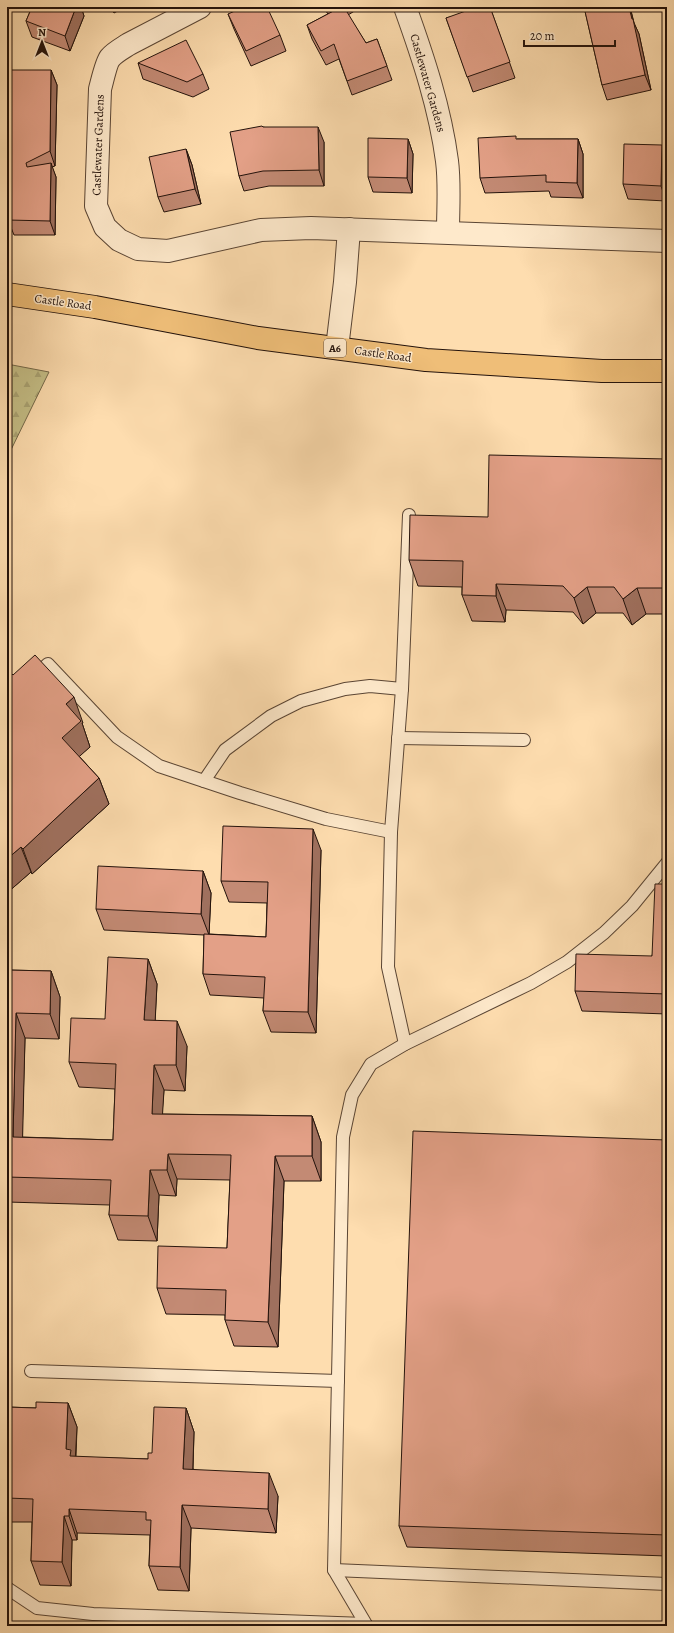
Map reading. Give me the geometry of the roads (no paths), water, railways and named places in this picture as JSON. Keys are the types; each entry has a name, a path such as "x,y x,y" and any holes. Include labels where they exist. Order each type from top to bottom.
{"main road":[{"name":"Castle Road","path":"7,294 96,307 258,338 426,360 602,371 667,371"}],"street":[{"name":"Castlewater Gardens","path":"200,7 129,44 109,58 100,89 96,206 105,227 119,240 138,249 168,251 261,230 311,228 667,241"},
{"name":"Castlewater Gardens","path":"405,7 420,50 438,112 447,163 448,232"},
{"path":"337,348 345,282 349,229"}],"lane":[{"path":"405,1044 388,967 391,832 402,688 409,515"},
{"path":"26,686 48,664 117,737 159,766 240,793 326,819 391,832"},
{"path":"204,781 225,750 270,716 295,704 345,689 370,686 402,688"},
{"path":"398,738 524,740"},
{"path":"366,1625 334,1570 343,1136 352,1095 371,1064 405,1044 531,983 567,962 604,933 632,906 667,863"},
{"path":"31,1371 338,1381"},
{"path":"334,1570 667,1584"},
{"path":"7,1588 37,1608 92,1614 366,1625"}]}
